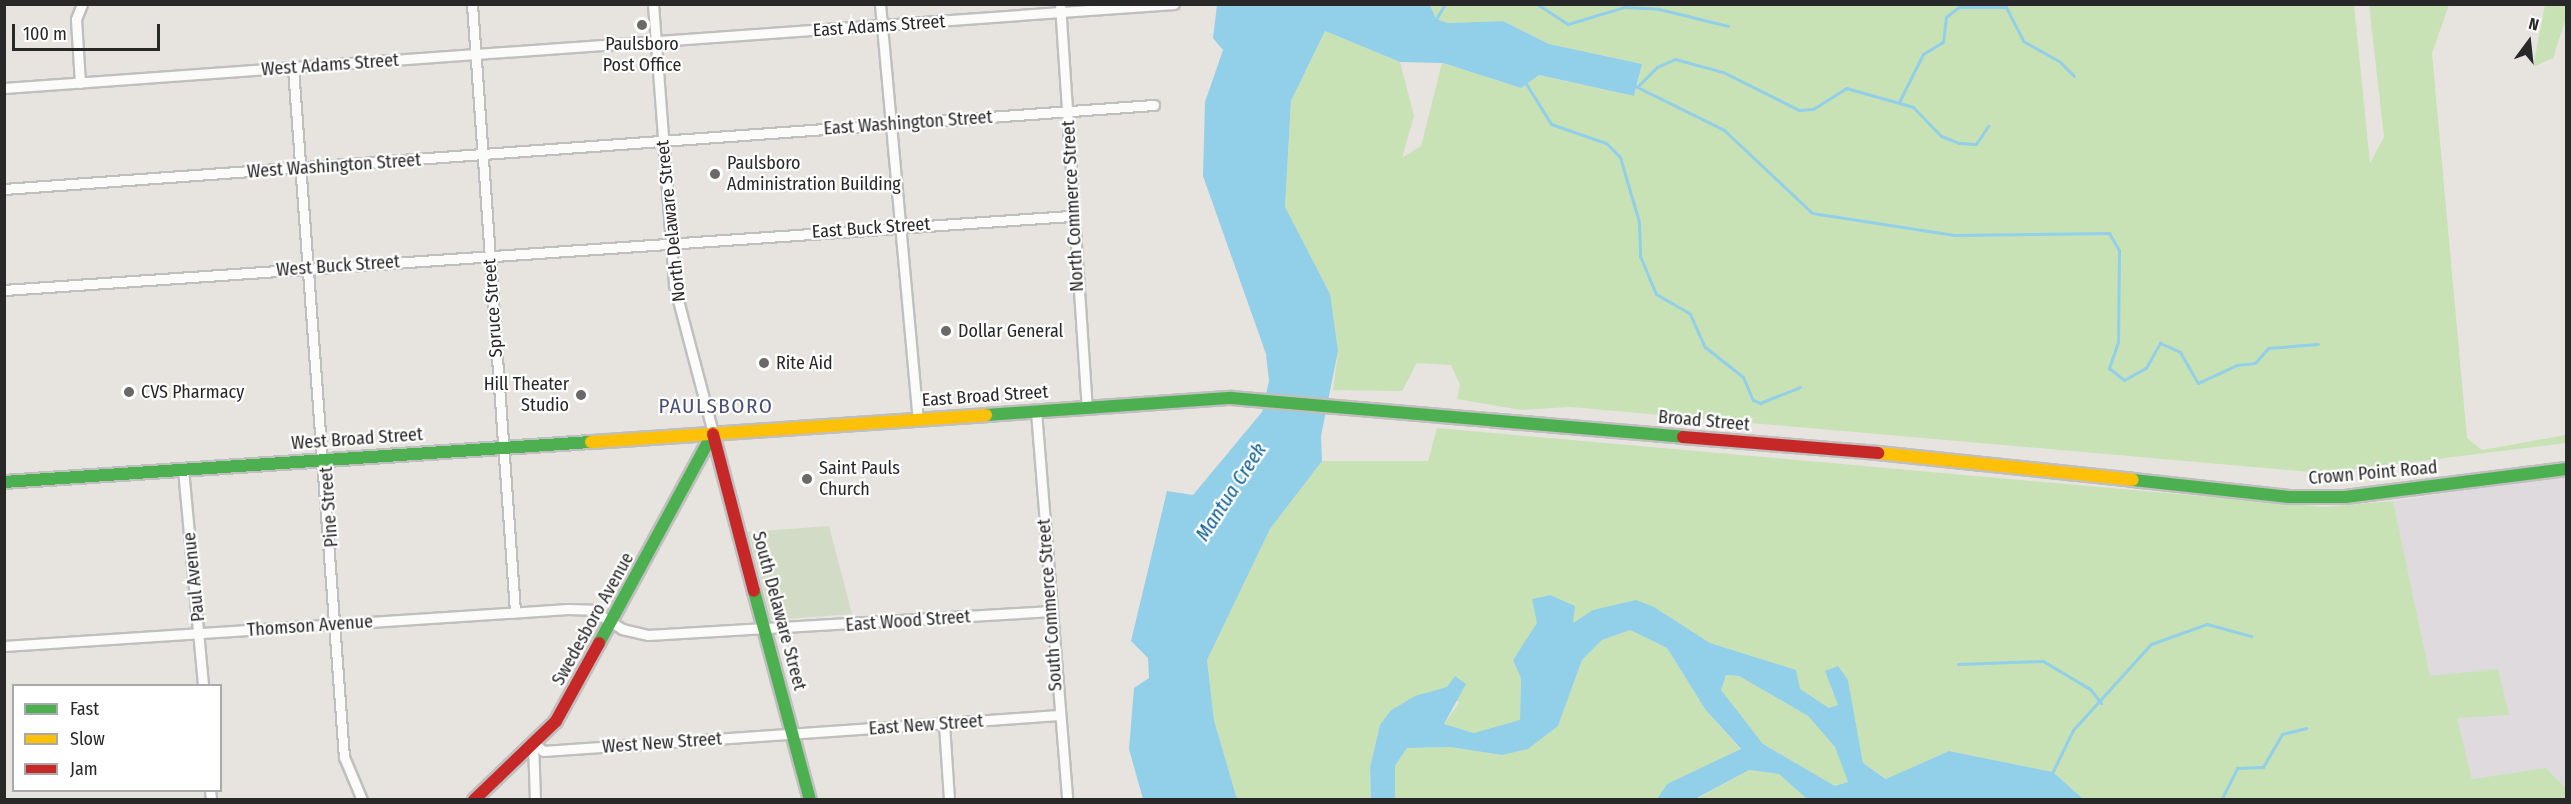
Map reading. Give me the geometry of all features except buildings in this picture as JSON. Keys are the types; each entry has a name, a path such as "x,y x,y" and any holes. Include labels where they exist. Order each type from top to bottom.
{"main road":[{"name":"East Broad Street","path":"713,433 1036,411 1259,400"},
{"name":"Broad Street","path":"1259,400 1943,459 2146,483"},
{"name":"West Broad Street","path":"4,482 713,433"},
{"name":"Swedesboro Avenue","path":"474,800 561,714 713,433"},
{"name":"South Delaware Street","path":"713,433 810,800"},
{"name":"Crown Point Road","path":"2146,483 2345,497 2566,469"}],"street":[{"path":"80,83 75,19 82,4"},
{"name":"Spruce Street","path":"472,4 515,612"},
{"name":"North Delaware Street","path":"653,4 678,306 713,433"},
{"path":"880,4 896,225 904,236 918,419"},
{"name":"East Adams Street","path":"656,42 881,26 1061,8 1174,4"},
{"name":"North Commerce Street","path":"1061,8 1076,208 1071,216 1087,408"},
{"name":"West Adams Street","path":"4,88 656,42"},
{"name":"Pine Street","path":"293,68 325,459 344,757 362,800"},
{"name":"East Washington Street","path":"663,142 1154,105"},
{"name":"West Washington Street","path":"4,189 663,142"},
{"name":"East Buck Street","path":"671,242 896,225 1071,216"},
{"name":"West Buck Street","path":"4,290 671,242"},
{"name":"South Commerce Street","path":"1036,411 1067,800"},
{"name":"Paul Avenue","path":"183,469 203,684"},
{"name":"Thomson Avenue","path":"4,646 515,612 592,610 612,621"},
{"name":"East Wood Street","path":"612,621 648,635 766,631 1051,611"},
{"name":"East New Street","path":"794,734 1059,715"},
{"path":"944,724 949,800"},
{"name":"West New Street","path":"533,742 543,751 794,734"},
{"path":"533,742 536,800"}],"shaded area":[{"path":"2566,476 2566,788 2546,768 2472,779 2457,718 2498,670 2430,677 2393,501"}],"green space":[{"path":"1430,5 2354,5 2370,163 2384,137 2369,5 2449,5 2432,53 2467,438 2482,450 2566,435 2566,443 2323,473 1570,407 1521,410 1457,399 1460,385 1451,365 1417,363 1402,391 1333,390 1338,351 1285,207 1291,101 1325,31 1400,62 1414,116 1402,158 1421,146 1442,63 1521,88 1538,75 1634,96 1637,87 1642,64 1549,44 1503,21 1448,23 1436,19"},
{"path":"2545,5 2566,5 2566,18 2553,58 2533,67"},
{"path":"1437,428 2324,507 2393,501 2430,676 2498,669 2509,715 2457,718 2472,779 2546,768 2566,788 2566,799 2083,799 2053,772 1949,751 1887,779 1863,763 1848,680 1831,689 1839,705 1829,708 1799,689 1795,670 1710,643 1654,607 1572,623 1538,623 1513,660 1521,678 1520,720 1498,730 1474,733 1444,724 1459,703 1447,687 1390,711 1380,725 1370,767 1371,799 1237,799 1214,720 1207,660 1270,529 1322,461 1428,461"},
{"path":"829,526 852,614 771,620 748,532"},
{"path":"1630,630 1667,648 1705,709 1741,750 1667,784 1657,799 1395,800 1395,766 1407,748 1450,747 1502,755 1528,749 1558,726 1582,660 1602,640"},
{"path":"1726,675 1739,676 1808,716 1835,747 1849,782 1835,786 1763,744 1720,690"},
{"path":"1749,770 1779,774 1807,799 1695,800"}],"water":[{"name":"Mantua Creek","path":"1217,5 1430,5 1436,19 1448,23 1503,21 1549,44 1642,64 1634,96 1539,75 1521,88 1443,63 1400,62 1325,31 1291,101 1285,207 1330,294 1338,351 1321,436 1322,461 1270,529 1207,660 1214,720 1237,799 1143,799 1129,749 1134,688 1149,678 1148,658 1131,641 1167,491 1193,495 1262,412 1269,381 1266,354 1203,176 1205,102 1223,50 1213,38"},
{"path":"1550,595 1575,606 1573,623 1593,610 1636,600 1654,607 1710,643 1796,670 1800,689 1829,708 1838,705 1825,671 1838,666 1848,680 1863,763 1886,779 1949,751 2053,772 2083,799 1807,799 1779,774 1749,770 1695,799 1657,799 1667,784 1741,749 1705,709 1667,648 1630,630 1602,640 1582,660 1558,726 1528,749 1502,755 1450,747 1407,748 1395,766 1395,799 1371,799 1370,767 1380,725 1390,711 1415,696 1447,687 1455,676 1466,684 1444,724 1474,733 1520,720 1521,678 1513,660 1537,623 1532,599","holes":["1726,675 1739,676 1808,716 1835,747 1848,782 1835,786 1763,744 1721,690"]}],"waterway":[{"path":"1436,19 1445,4"},
{"path":"1537,4 1568,24 1624,7 1659,9 1728,26"},
{"path":"1899,102 1923,54 1943,42 1946,17 1959,7 2006,7 2023,41 2059,61 2074,76"},
{"path":"1637,87 1657,67 1675,59 1723,72 1799,110 1813,109 1846,88 1913,107 1941,136 1959,143 1976,144 1988,126"},
{"path":"1525,82 1551,124 1606,143 1620,157 1639,222 1640,256 1656,294 1690,314 1705,347 1743,377 1753,400 1760,403 1800,387"},
{"path":"1633,85 1724,130 1812,213 1954,235 2109,233 2119,250 2118,342 2109,368 2124,380 2146,368 2160,343 2180,352 2198,383 2237,365 2255,363 2268,348 2318,344"},
{"path":"2052,773 2073,730 2151,644 2207,624 2251,636"},
{"path":"1958,664 2043,661 2090,689 2101,703"},
{"path":"2221,800 2237,768 2263,767 2282,734 2306,728"}],"traffic: fast":[{"path":"986,415 1231,398 1683,437"},
{"path":"599,643 713,433"},
{"path":"4,482 591,442"},
{"path":"2133,480 2289,497 2345,497 2566,469"},
{"path":"754,591 810,800"}],"traffic: slow":[{"path":"591,442 986,415"},
{"path":"1878,453 2133,480"}],"traffic: jam":[{"path":"713,434 754,591"},
{"path":"1683,437 1878,453"},
{"path":"474,800 556,721 599,643"}],"place":[{"name":"Paulsboro Post Office","path":"642,25"},
{"name":"Paulsboro Administration Building","path":"715,174"},
{"name":"Dollar General","path":"946,331"},
{"name":"Rite Aid","path":"764,363"},
{"name":"CVS Pharmacy","path":"129,392"},
{"name":"Hill Theater Studio","path":"581,395"},
{"name":"Saint Pauls Church","path":"807,479"}],"district":[{"name":"PAULSBORO","path":"716,406"}]}
